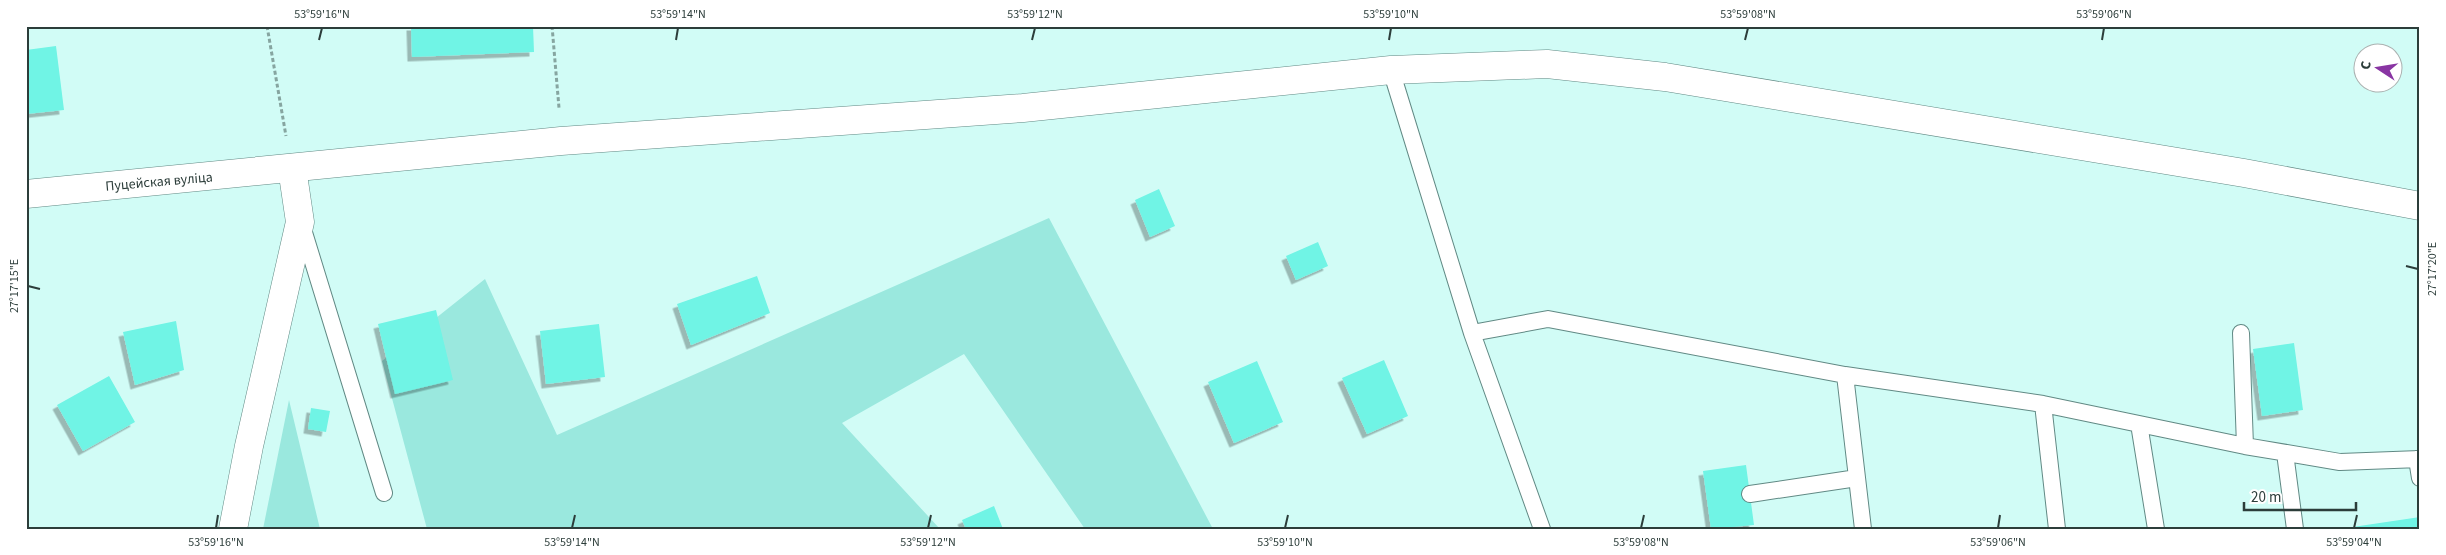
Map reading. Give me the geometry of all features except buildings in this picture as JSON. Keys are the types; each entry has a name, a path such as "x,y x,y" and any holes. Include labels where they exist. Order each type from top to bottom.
{"street":[{"name":"Пуцейская вуліца","path":"26,194 561,141 1023,108 1391,70 1547,64 1665,77 2244,173 2420,206"},
{"path":"233,529 249,446 300,222 292,168"}],"lane":[{"path":"1391,70 1472,333 1542,529"},
{"path":"300,222 384,493"},
{"path":"1472,333 1548,319 1845,375 2043,404 2245,446 2340,462 2419,459 2420,478"},
{"path":"2241,333 2245,446"},
{"path":"1845,375 1863,529"},
{"path":"2043,404 2057,529"},
{"path":"2139,424 2156,529"},
{"path":"2285,453 2295,529"},
{"path":"1750,494 1857,478"}],"path":[{"path":"267,26 292,168"},
{"path":"552,26 561,141"}],"shaded area":[{"path":"1049,218 1213,529 1085,529 964,354 842,423 940,529 427,529 382,361 485,279 557,435"},
{"path":"289,400 320,529 263,529"}]}
